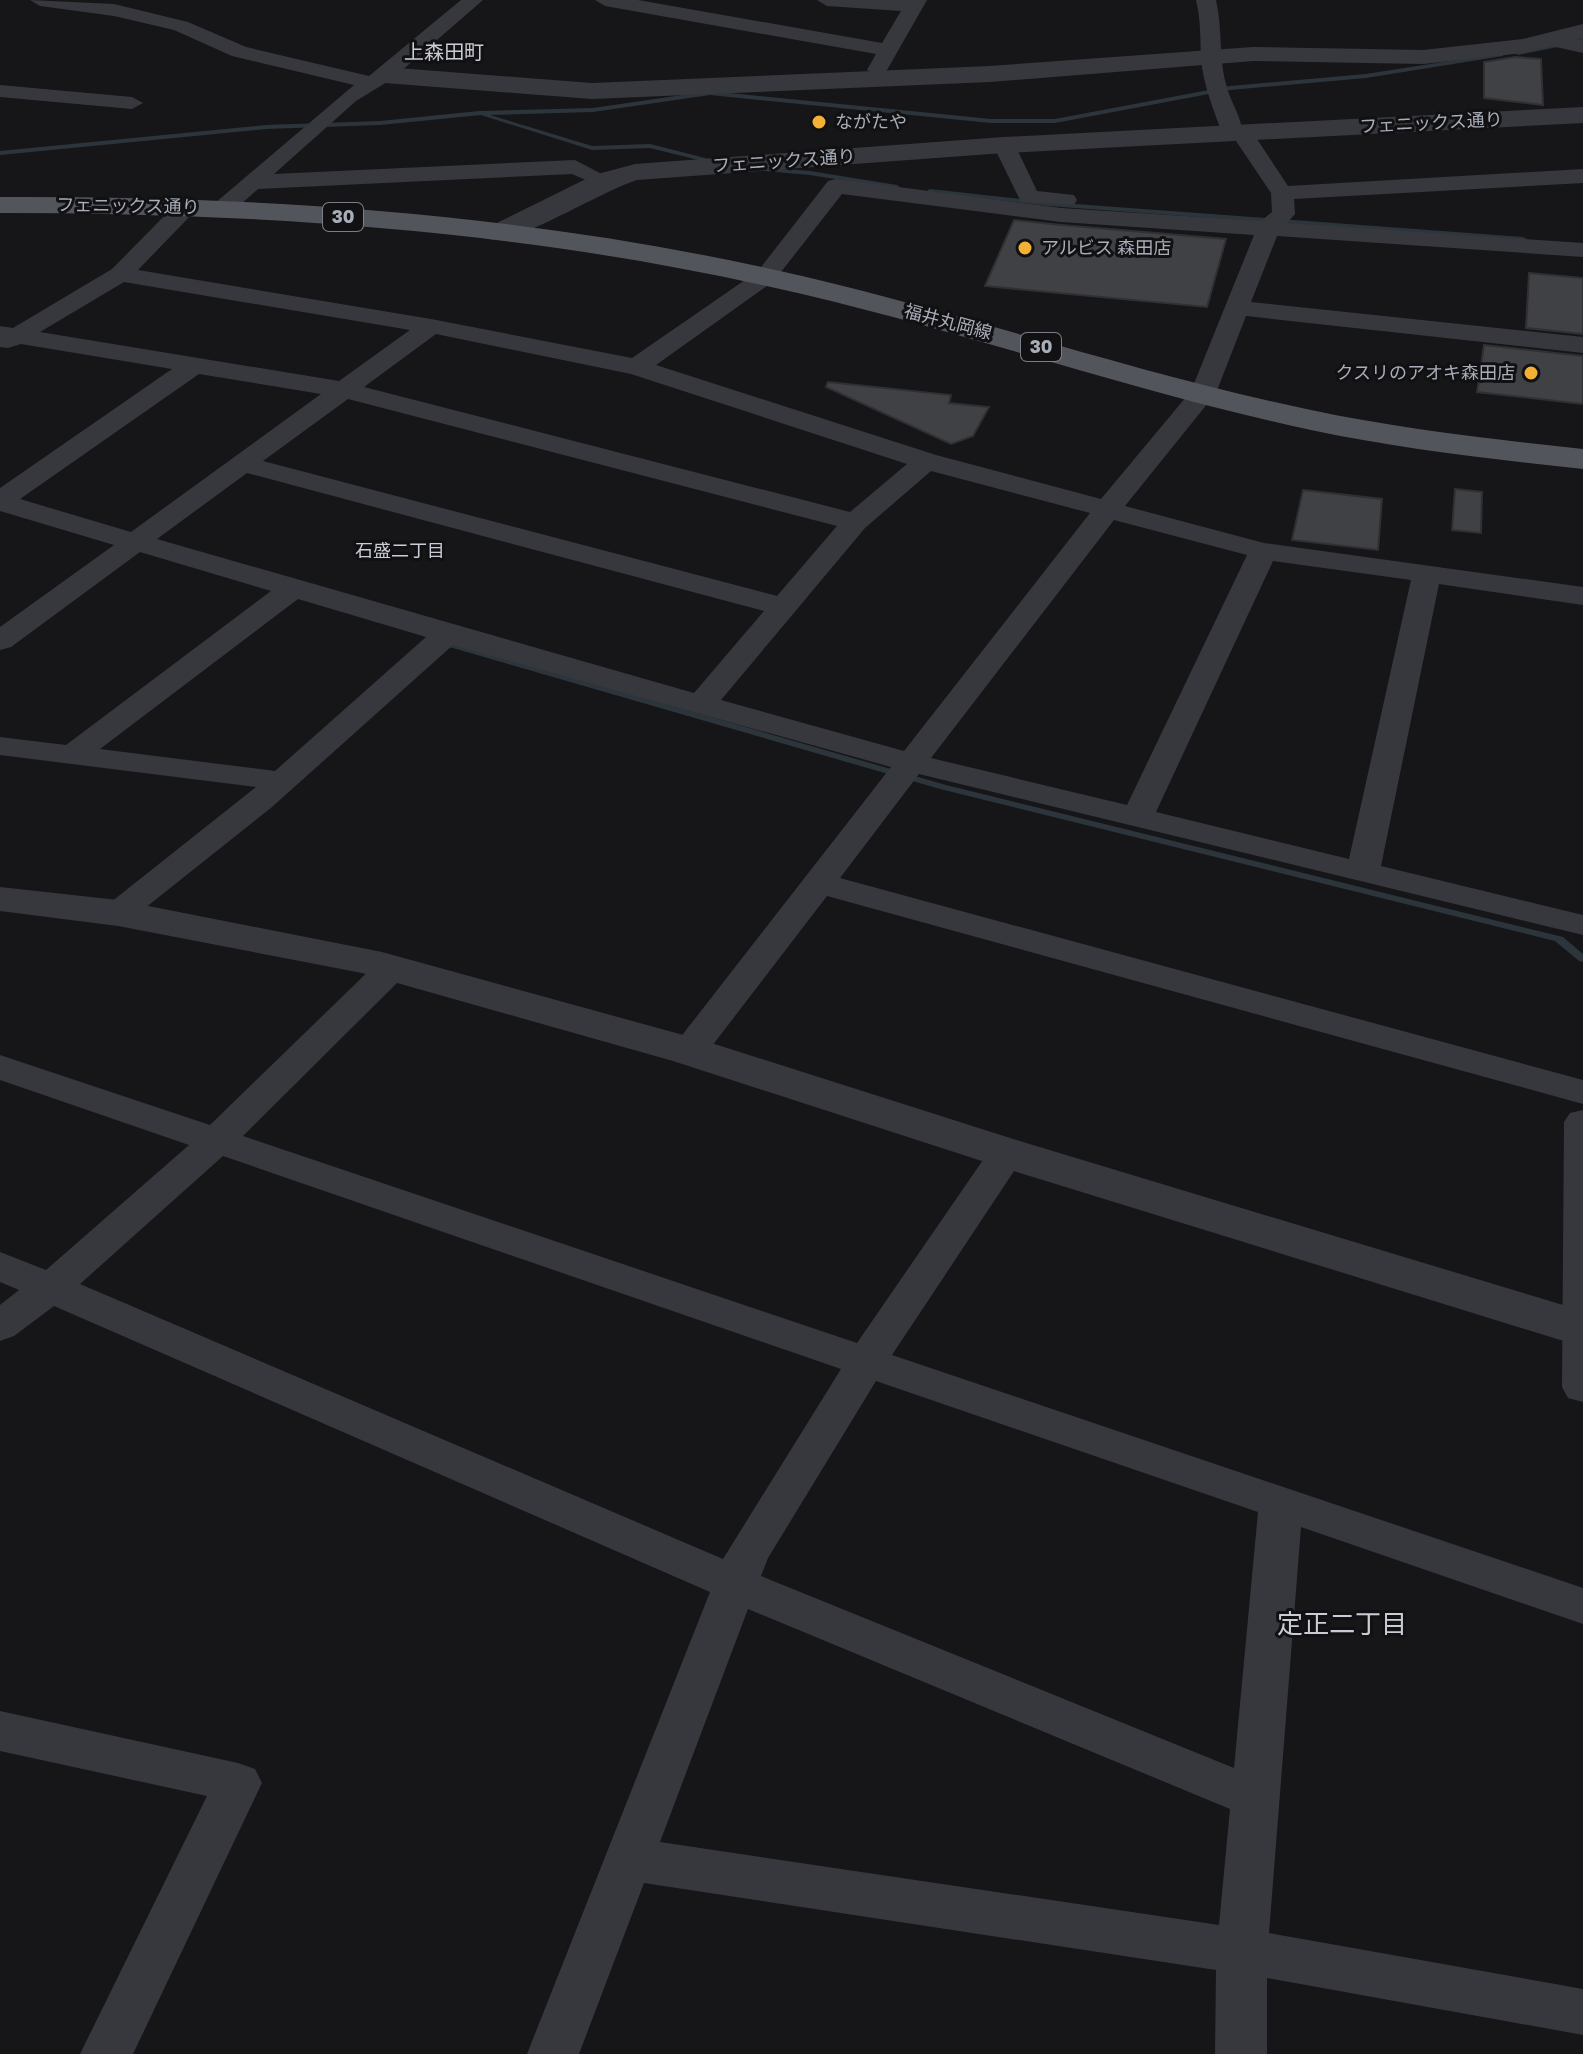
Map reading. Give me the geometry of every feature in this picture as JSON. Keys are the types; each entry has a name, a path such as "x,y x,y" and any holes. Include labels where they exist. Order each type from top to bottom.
{"main road":[{"name":"フェニックス通り","path":"0,205 223,208 399,221 499,233"},
{"name":"福井丸岡線","path":"499,233 598,245 766,276 1006,337 1203,393 1353,428 1583,459"}],"street":[{"path":"40,0 114,10 181,26 239,52 379,79 592,91 1048,71 1211,56 1423,57 1549,40 1583,31"},
{"path":"223,208 349,97 379,79 473,0"},
{"path":"605,0 888,50"},
{"path":"662,11 680,0"},
{"path":"827,0 915,3 872,79"},
{"path":"689,1051 1105,512 1203,393 1277,216 1216,87 1211,56 1213,29 1206,0"},
{"path":"1549,40 1583,47"},
{"path":"0,91 132,103"},
{"name":"フェニックス通り","path":"499,233 604,181 635,172 1004,145 1240,137 1583,115"},
{"path":"1004,145 1029,197 1583,235"},
{"path":"254,182 575,167 604,181"},
{"path":"1277,216 1583,176"},
{"path":"637,367 766,276 836,186 1061,215 1277,216 1583,250"},
{"path":"6,338 120,274 187,206"},
{"path":"120,274 431,326 637,367 926,461 1105,512 1263,551 1583,596"},
{"path":"1237,308 1583,345"},
{"path":"0,641 431,326"},
{"path":"6,338 196,364 345,390 855,522"},
{"path":"0,501 196,364"},
{"path":"701,704 855,522 926,461"},
{"path":"242,464 783,607"},
{"path":"0,501 447,634 911,763 1583,925"},
{"path":"1137,818 1263,551"},
{"path":"1363,872 1426,576"},
{"path":"72,755 293,589"},
{"path":"118,913 282,781 447,634"},
{"path":"0,746 282,781"},
{"path":"819,883 1583,1092"},
{"path":"0,899 118,913 392,968 689,1051 1007,1153 1582,1329"},
{"path":"0,1326 50,1289 179,1180 392,968"},
{"path":"0,1067 1583,1606"},
{"path":"1583,1122 1583,1387"},
{"path":"553,2054 747,1554 867,1361 1007,1153"},
{"path":"0,1266 735,1584 1256,1798"},
{"path":"1241,2054 1242,1951 1281,1501"},
{"path":"0,1731 238,1783 106,2054"},
{"path":"628,1859 1242,1951 1583,2012"}],"building":[{"path":"1515,57 1541,59 1543,105 1484,98 1484,62"},
{"path":"1014,220 1226,239 1207,307 985,286"},
{"path":"1529,273 1583,278 1583,334 1526,328"},
{"name":"クスリのアオキ森田店","path":"1484,345 1583,356 1583,404 1477,392"},
{"path":"828,382 951,395 949,403 989,407 973,436 951,444 826,387"},
{"path":"1455,489 1482,492 1481,533 1452,530"},
{"path":"1303,490 1382,499 1378,550 1292,540"}],"waterway":[{"path":"1518,53 1583,40"},
{"path":"0,153 266,127 380,123 479,113 593,110 710,93 991,121 1055,121 1230,88 1366,76 1501,55"},
{"path":"484,115 592,148 650,146 715,162"},
{"path":"756,169 810,173 897,187"},
{"path":"930,191 1048,204 1523,239"},
{"path":"449,644 943,787 1559,939 1583,959"}],"place":[{"name":"ながたや","path":"819,122"},
{"name":"アルビス 森田店","path":"1025,248"},
{"name":"クスリのアオキ森田店","path":"1531,373"}],"district":[{"name":"上森田町","path":"444,52"},
{"name":"石盛二丁目","path":"400,551"},
{"name":"定正二丁目","path":"1342,1624"}]}
